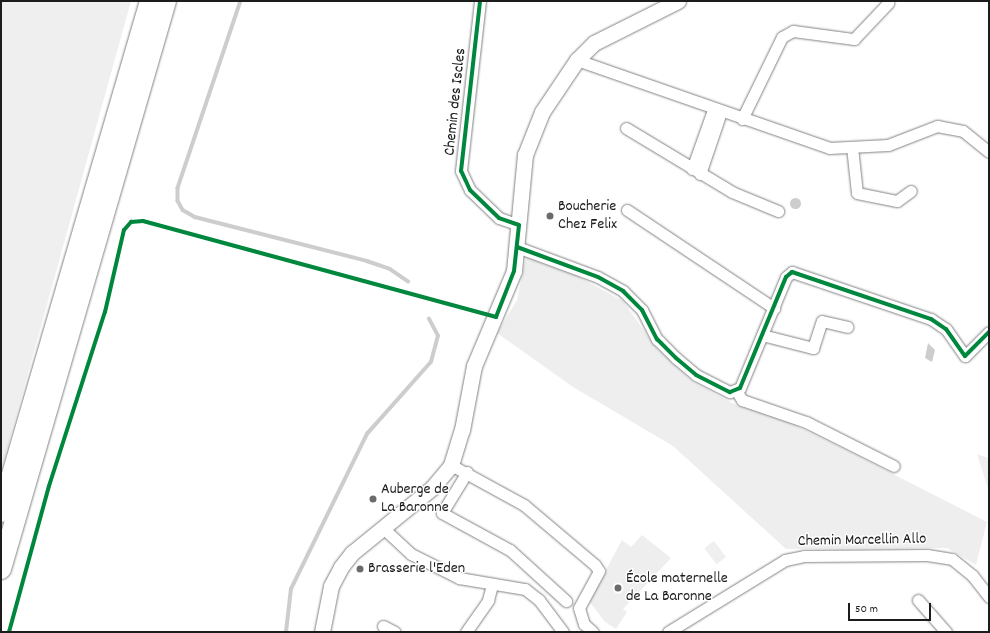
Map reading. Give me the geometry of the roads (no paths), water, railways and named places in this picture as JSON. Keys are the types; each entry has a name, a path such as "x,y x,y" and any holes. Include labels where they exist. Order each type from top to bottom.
{"highway":[{"path":"1,512 150,1"},
{"path":"1,569 166,1"}],"main road":[{"path":"322,632 331,586 341,566 382,527 432,488 451,465 462,430 474,366 510,286 517,247 528,142 542,112 576,60 611,33 678,1"}],"street":[{"name":"Chemin des Iscles","path":"480,1 461,171 470,190 498,218 519,225"},
{"path":"742,119 768,61 788,33 854,39 888,2"},
{"path":"576,60 717,111 829,148 888,145 937,126 963,131 989,152"},
{"path":"696,172 717,111"},
{"path":"626,128 696,172 732,192 778,211"},
{"path":"852,147 857,193 897,201 911,191"},
{"path":"627,210 774,308"},
{"path":"517,247 598,277 623,291 642,310 657,339 676,358 720,389 736,390"},
{"path":"736,390 774,308 786,277 792,272 931,319 946,329 965,356 989,332"},
{"path":"762,335 813,348 822,321 847,327"},
{"path":"736,390 742,400 806,422 894,466"},
{"path":"451,465 467,472 524,505 596,565 599,571 579,608 584,624 593,632"},
{"path":"467,472 442,513 510,550 566,601"},
{"path":"382,527 411,554 459,578 492,585 525,589 539,600 563,632"},
{"name":"Chemin Marcellin Allo","path":"668,632 785,560 804,556 927,555 952,559 972,575 989,597"},
{"path":"466,632 488,600 492,585"},
{"path":"918,600 946,632"},
{"path":"383,626 395,632"}],"waterway":[{"path":"241,1 178,188 178,201 183,210 195,217 367,261 390,269 408,281"},
{"path":"286,632 291,589 367,434 431,362 438,336 429,319"}],"place":[{"name":"Boucherie Chez Felix","path":"550,216"},
{"name":"Auberge de La Baronne","path":"373,499"},
{"name":"Brasserie l'Eden","path":"360,569"},
{"name":"École maternelle de La Baronne","path":"618,588"}]}
